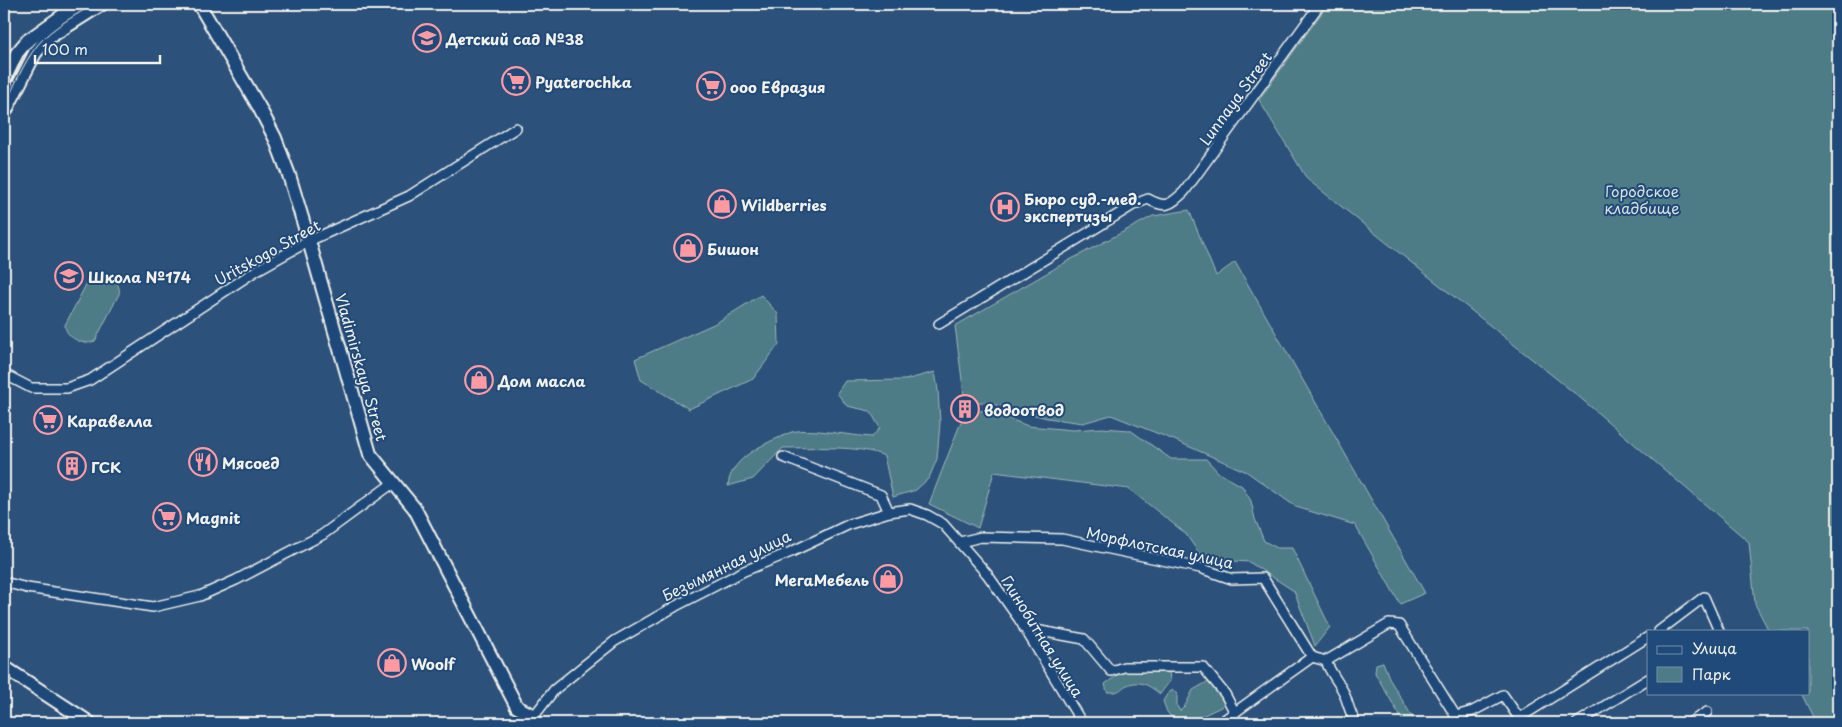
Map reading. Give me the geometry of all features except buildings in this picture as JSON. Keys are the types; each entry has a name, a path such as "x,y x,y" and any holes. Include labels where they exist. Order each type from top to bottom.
{"main road":[{"path":"4,80 17,53 26,41 79,4"},
{"path":"4,114 35,53 48,38 102,4"},
{"name":"Vladimirskaya Street","path":"199,4 275,138 309,241 370,454 414,509 516,707 532,720"},
{"path":"4,667 90,723"}],"street":[{"name":"Lunnaya Street","path":"939,324 1135,204 1148,199 1159,205 1170,204 1184,192 1320,4"},
{"name":"Uritskogo Street","path":"4,374 31,388 67,388 90,380 257,270 309,241 409,196 516,128"},
{"path":"783,457 881,495 889,512"},
{"path":"4,582 27,588 153,607 200,596 236,580 322,535 393,483"},
{"name":"Безымянная улица","path":"532,720 554,690 616,641 676,606 744,571 791,552 850,524 889,512 910,509 927,515 943,524 960,542"},
{"name":"Морфлотская улица","path":"960,542 981,537 1062,540 1200,568 1232,579 1263,578 1312,657"},
{"name":"Глинобитная улица","path":"960,542 987,574 1024,628 1082,723"},
{"path":"1660,630 1704,597 1719,630"},
{"path":"1222,723 1312,657 1326,661 1389,624 1399,625 1458,720 1503,696 1519,718 1647,638"},
{"path":"1024,628 1084,639 1111,671 1124,667 1203,667 1225,694 1236,713"},
{"path":"1326,661 1343,692 1356,723"},
{"path":"1577,723 1647,680"},
{"path":"1689,723 1707,712"}],"green space":[{"name":"Городское кладбище","path":"1328,4 1838,4 1838,723 1816,723 1802,694 1810,694 1810,630 1768,630 1755,604 1749,542 1578,396 1307,179 1259,100"},
{"path":"1189,210 1216,276 1235,262 1425,593 1400,604 1355,525 1296,507 1247,472 1174,440 1111,415 1083,423 1047,418 985,402 965,403 955,326 1066,262 1153,216"},
{"path":"94,273 103,275 116,282 119,294 95,341 86,343 72,337 65,325 90,277"},
{"path":"761,295 778,314 779,344 753,379 689,409 641,380 635,359 716,323"},
{"path":"935,372 940,423 937,459 929,478 916,490 893,497 884,456 863,450 835,448 783,448 753,479 728,486 734,469 746,456 790,433 799,431 831,432 872,437 880,428 870,411 847,406 837,393 845,381 905,380"},
{"path":"986,410 1028,426 1073,430 1102,428 1130,430 1171,459 1206,459 1219,473 1242,486 1251,501 1255,519 1264,541 1277,548 1292,548 1330,627 1315,646 1294,591 1249,562 1203,559 1185,533 1129,489 994,472 978,528 929,504 964,414"},
{"path":"1383,662 1390,680 1416,723 1404,723 1375,673 1376,664"},
{"path":"1126,669 1169,670 1170,681 1160,694 1150,687 1138,683 1130,684 1116,692 1107,692 1105,684"},
{"path":"1207,682 1228,697 1221,707 1187,723 1176,723 1167,712 1163,701 1168,693 1173,690 1177,694 1177,706 1180,711 1185,706 1193,690"}],"tram line":[{"path":"4,107 22,70 38,44 57,27 94,4"}],"place":[{"name":"Детский сад №38","path":"427,38"},
{"name":"Pyaterochka","path":"516,81"},
{"name":"ооо Евразия","path":"711,86"},
{"name":"Wildberries","path":"722,204"},
{"name":"Бюро суд.-мед. экспертизы","path":"1005,207"},
{"name":"Бишон","path":"688,248"},
{"name":"Школа №174","path":"69,276"},
{"name":"Дом масла","path":"479,380"},
{"name":"водоотвод","path":"965,409"},
{"name":"Каравелла","path":"48,420"},
{"name":"Мясоед","path":"203,462"},
{"name":"ГСК","path":"72,466"},
{"name":"Magnit","path":"167,517"},
{"name":"МегаМебель","path":"888,579"},
{"name":"Woolf","path":"392,663"}]}
